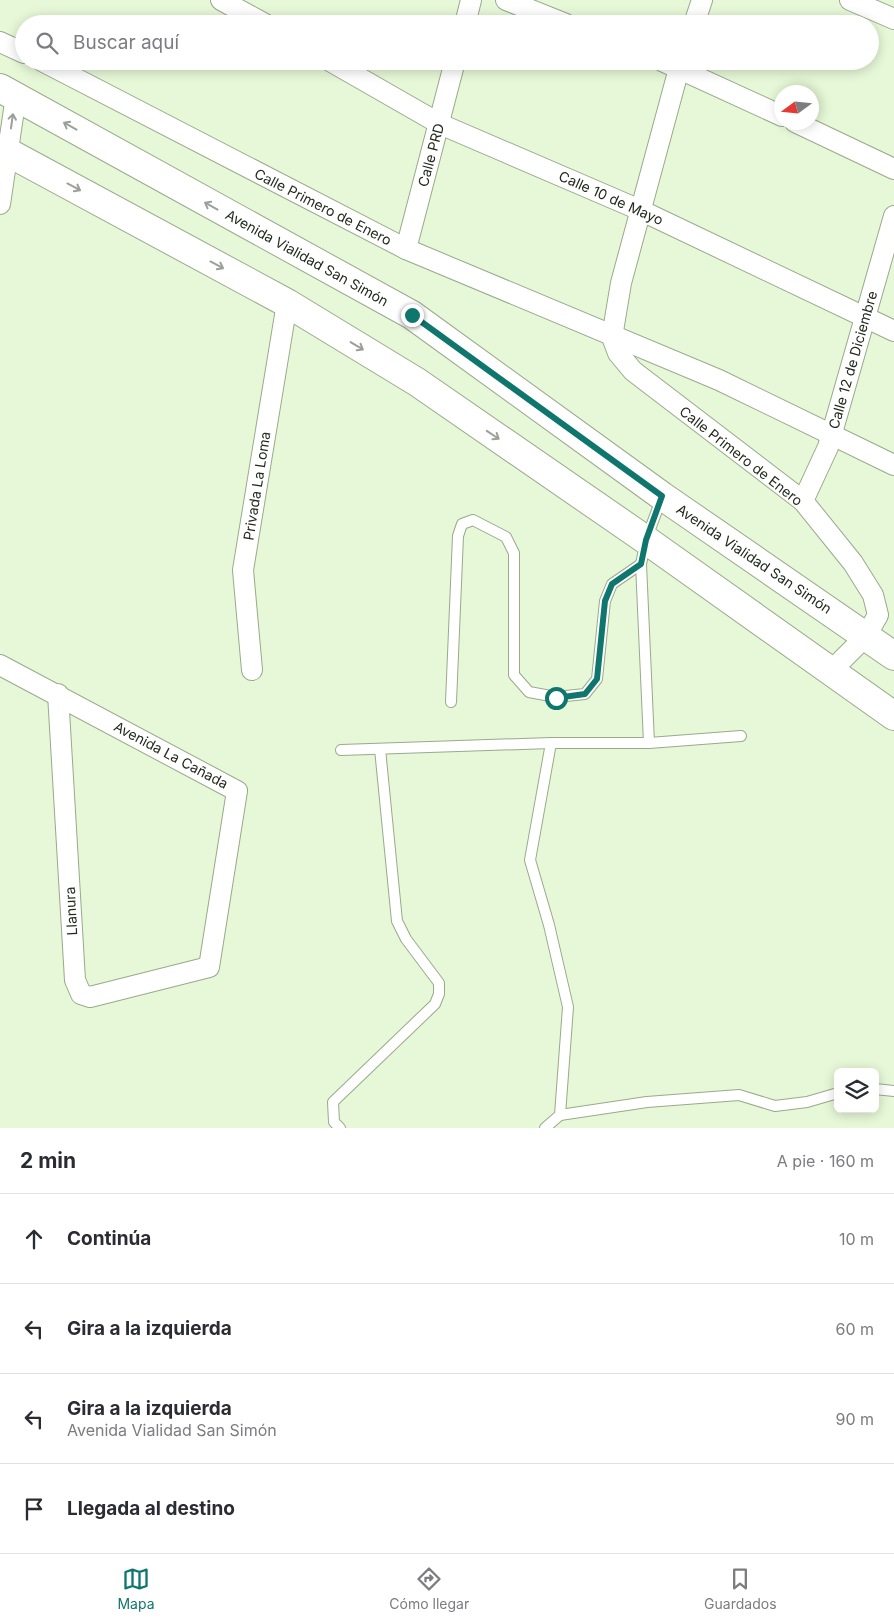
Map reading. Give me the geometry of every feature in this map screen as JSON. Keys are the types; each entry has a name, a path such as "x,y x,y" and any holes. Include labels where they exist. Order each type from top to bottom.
{"main road":[{"name":"Avenida Vialidad San Simón","path":"8,92 412,315 662,496 894,656"},
{"path":"4,150 287,303 417,382 644,552 830,672 894,716"}],"street":[{"path":"467,15 471,0"},
{"path":"506,0 544,15"},
{"path":"697,15 702,0"},
{"path":"850,0 894,19"},
{"path":"233,3 251,15"},
{"path":"0,42 15,49"},
{"name":"Calle Primero de Enero","path":"59,70 406,249 612,337 640,345 719,380 894,465"},
{"name":"Calle 10 de Mayo","path":"346,70 440,124 640,210 894,331"},
{"name":"Calle PRD","path":"406,249 453,70"},
{"path":"612,337 621,283 672,70"},
{"path":"688,70 774,112"},
{"path":"0,204 8,92"},
{"path":"812,130 894,169"},
{"name":"Calle 12 de Diciembre","path":"802,501 832,435 893,220"},
{"name":"Privada La Loma","path":"252,670 243,570 287,303"},
{"name":"Calle Primero de Enero","path":"612,337 618,353 633,371 802,501 853,563 873,595 878,615 866,636 830,672"},
{"name":"Avenida La Cañada","path":"0,665 58,694 237,791 209,967"},
{"name":"Llanura","path":"58,694 75,980 82,994 90,997 209,967"}],"lane":[{"path":"649,743 644,552 662,496"},
{"path":"451,702 458,536 462,524 473,520 506,537 514,553 514,675 529,692 556,698 585,694 597,679 605,601 612,584 644,552"},
{"path":"341,750 551,743 649,743 741,736"},
{"path":"551,743 530,860 549,925 568,1007 560,1115"},
{"path":"340,1128 334,1122 333,1102 435,1004 439,994 439,983 406,940 396,921 380,749"},
{"path":"879,1089 894,1091"},
{"path":"545,1128 560,1115 647,1102 739,1095 775,1106 807,1102 834,1094"}],"route":[{"path":"412,315 662,496 646,540 641,564 612,584 605,601 597,679 585,694 556,698"}]}
